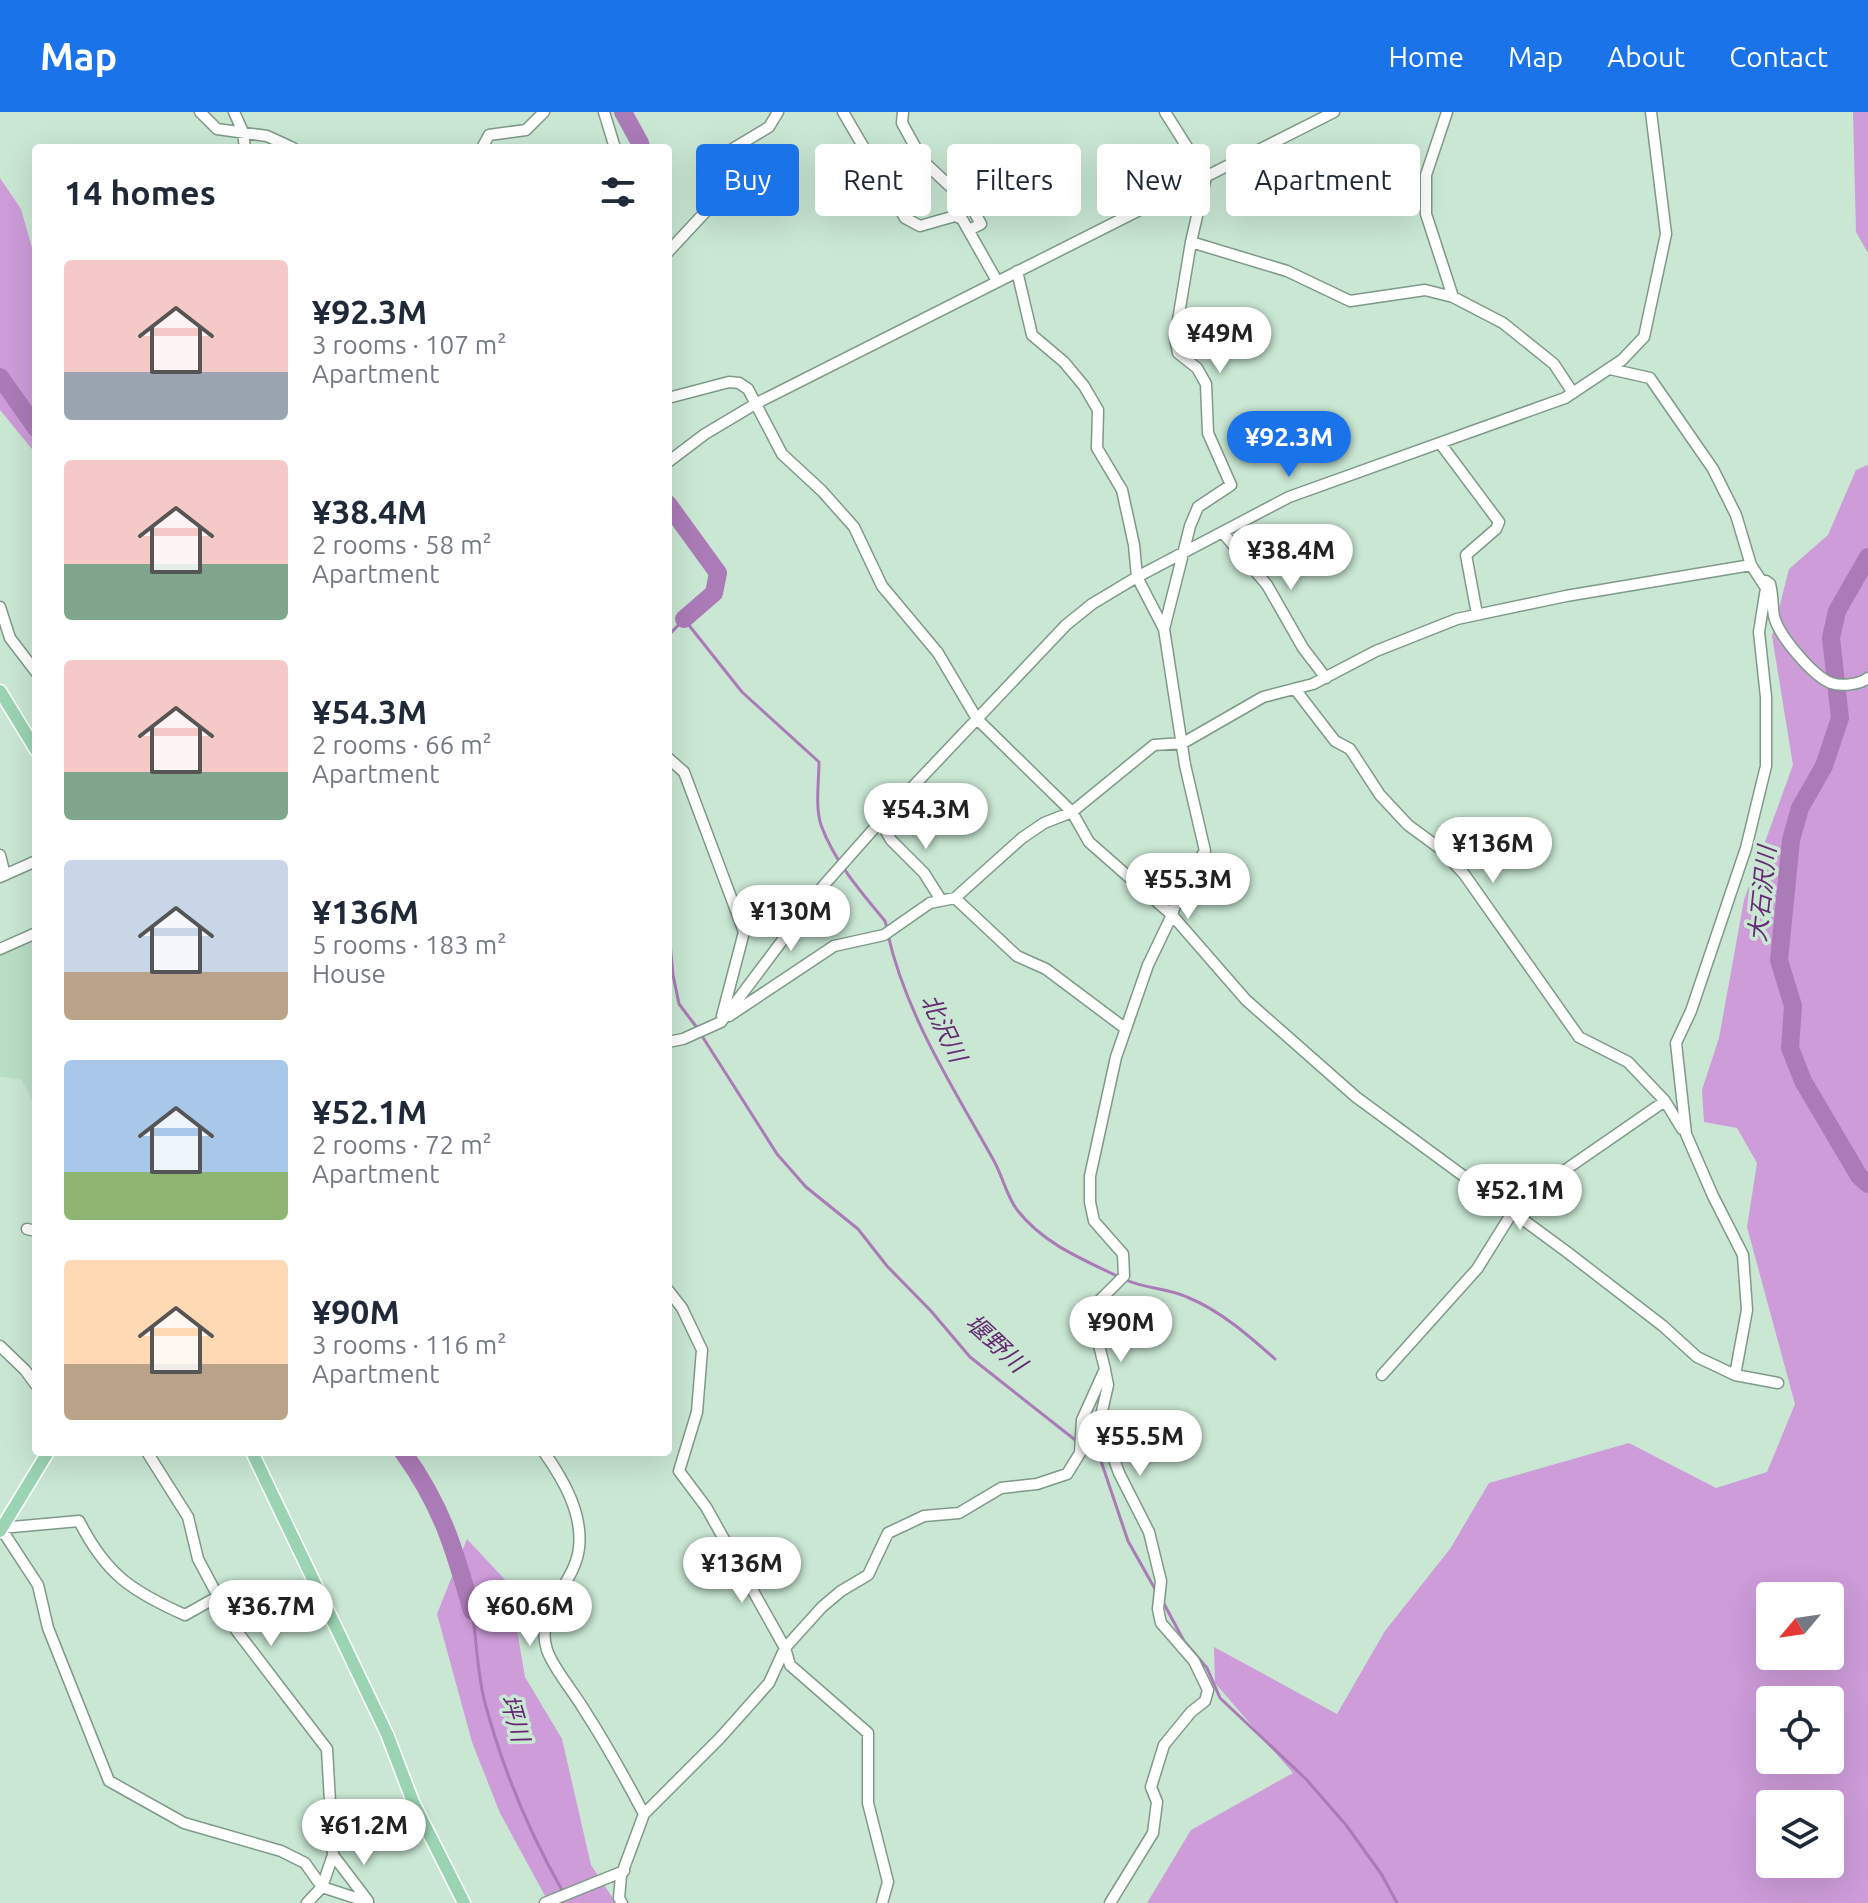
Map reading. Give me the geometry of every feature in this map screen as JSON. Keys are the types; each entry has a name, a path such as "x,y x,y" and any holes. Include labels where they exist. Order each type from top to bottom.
{"main road":[{"path":"0,691 32,743"},
{"path":"0,1529 46,1456"},
{"path":"254,1456 387,1734 409,1792 464,1903"}],"street":[{"path":"200,112 217,129 267,136 284,144"},
{"path":"234,112 244,144"},
{"path":"484,144 489,135 526,130 544,112"},
{"path":"604,112 614,144"},
{"path":"672,248 721,195 729,151 769,127 778,112"},
{"path":"843,112 905,218 920,226 955,216 962,219 997,281"},
{"path":"903,112 902,123 923,161 971,206 981,224 969,230"},
{"path":"1165,112 1185,144"},
{"path":"1210,175 1334,112"},
{"path":"1447,112 1426,175 1426,214 1453,297"},
{"path":"721,1022 837,870 880,821 1066,625 1092,604 1289,497 1565,398 1610,369 1644,337 1666,234 1651,112"},
{"path":"672,459 705,434 757,403 1128,216"},
{"path":"1164,629 1198,507 1231,485 1208,433 1206,384 1197,368 1178,353 1175,338 1197,216"},
{"path":"1191,242 1287,271 1350,301 1425,290 1453,297 1503,323 1554,364 1573,393"},
{"path":"1017,271 1032,335 1064,362 1084,386 1098,410 1097,448 1122,490 1134,545 1137,577 1164,629 1194,810 1205,851 1182,884 1172,915 1148,965 1116,1057 1090,1176 1094,1221 1123,1254 1120,1280 1091,1314 1108,1385 1100,1420 1119,1473 1149,1532 1160,1586 1158,1605 1161,1623 1194,1661 1208,1690 1205,1701 1191,1712 1164,1745 1151,1787 1157,1802 1153,1833 1110,1903"},
{"path":"1610,369 1650,378 1713,469 1736,515 1751,565 1770,584 1774,618 1807,665 1832,683 1857,684 1868,678"},
{"path":"672,397 729,382 739,383 748,389 782,454 822,491 854,527 882,586 938,653 977,719 1072,812 1089,842 1172,915 1246,1000 1334,1077 1663,1326 1697,1357 1735,1375 1778,1383"},
{"path":"1440,443 1499,522 1496,529 1466,555 1477,614"},
{"path":"1223,533 1267,585 1303,648 1326,678"},
{"path":"672,1041 721,1022 834,946 888,931 930,903 955,898 1022,838 1044,823 1072,812 1154,745 1183,743 1263,697 1326,678 1376,651 1457,619 1566,596 1751,565"},
{"path":"1686,1134 1676,1043 1691,1011 1746,848 1766,766 1766,697 1759,632 1766,588 1762,578"},
{"path":"0,607 10,638 32,667"},
{"path":"1295,689 1335,741 1350,749 1380,795 1398,815 1442,850 1464,874 1579,1037 1628,1062 1665,1101 1686,1134 1743,1255 1747,1310 1735,1375"},
{"path":"672,762 684,772 744,932 721,1022"},
{"path":"880,821 891,840 924,873 941,900"},
{"path":"0,855 2,876 32,863"},
{"path":"955,898 1017,956 1046,969 1126,1029"},
{"path":"0,949 32,935"},
{"path":"1382,1375 1477,1269 1512,1213 1542,1186 1665,1101"},
{"path":"672,1295 682,1308 702,1350 697,1412 679,1471 706,1507 785,1648 790,1665 868,1733 868,1803 888,1882 882,1903"},
{"path":"0,1346 32,1380"},
{"path":"622,1903 619,1898 624,1871 644,1814 720,1738 769,1683 785,1648 822,1607 868,1575 888,1533 924,1516 959,1513 1001,1488 1037,1484 1067,1474 1080,1452 1082,1420 1105,1369"},
{"path":"150,1456 188,1517 198,1559 236,1630 327,1749 333,1855 322,1887 307,1903"},
{"path":"547,1456 561,1476 577,1516 579,1548 573,1568 546,1617 547,1651 607,1746 644,1814"},
{"path":"217,1597 185,1615 150,1600 111,1572 89,1542 79,1521 0,1529 38,1585 48,1628 109,1781 184,1823 281,1851 305,1863 322,1887 369,1902"},
{"path":"333,1855 369,1902"},
{"path":"545,1903 624,1871"}],"shaded area":[{"path":"1853,112 1868,112 1868,253 1856,232"},
{"path":"0,178 21,209 32,248 32,449 0,410"},
{"path":"1868,465 1868,1903 1147,1903 1191,1830 1293,1773 1215,1683 1214,1647 1337,1714 1385,1631 1450,1549 1489,1483 1629,1443 1716,1488 1767,1472 1795,1404 1747,1227 1757,1163 1737,1128 1704,1122 1702,1090 1719,1038 1744,900 1793,765 1772,636 1789,569 1828,535 1856,470"},
{"path":"32,939 32,1100 21,1079 0,1077 0,953"},
{"path":"467,1539 509,1584 525,1677 562,1739 591,1865 616,1903 549,1903 500,1813 472,1742 437,1614"}],"waterway":[{"name":"堰野川","path":"623,112 640,144"},
{"name":"坪川","path":"0,377 32,422"},
{"name":"堰野川","path":"672,510 718,573 714,593 684,619"},
{"name":"大石沢川","path":"1868,557 1837,611 1831,638 1840,718 1824,766 1800,808 1791,840 1779,960 1793,1006 1790,1048 1803,1081 1859,1176 1868,1184"},
{"name":"北沢川","path":"672,632 684,619 742,692 819,762 819,818 826,838 887,928"},
{"name":"北沢川","path":"888,935 919,1024 994,1161 1014,1206 1028,1223 1052,1242 1119,1277"},
{"name":"堰野川","path":"672,964 679,1004 698,1029"},
{"name":"堰野川","path":"702,1036 777,1154 806,1187 858,1229 887,1266 970,1357 1079,1443"},
{"name":"北沢川","path":"1126,1280 1180,1294 1211,1309 1275,1359"},
{"name":"堰野川","path":"1085,1448 1101,1461 1128,1541 1155,1589"},
{"name":"坪川","path":"406,1456 437,1509 472,1611"},
{"name":"堰野川","path":"1163,1602 1184,1641 1207,1668 1220,1698 1306,1779 1346,1825 1382,1875 1397,1903"},
{"name":"坪川","path":"472,1611 482,1692 492,1728 528,1823 563,1892"}]}
